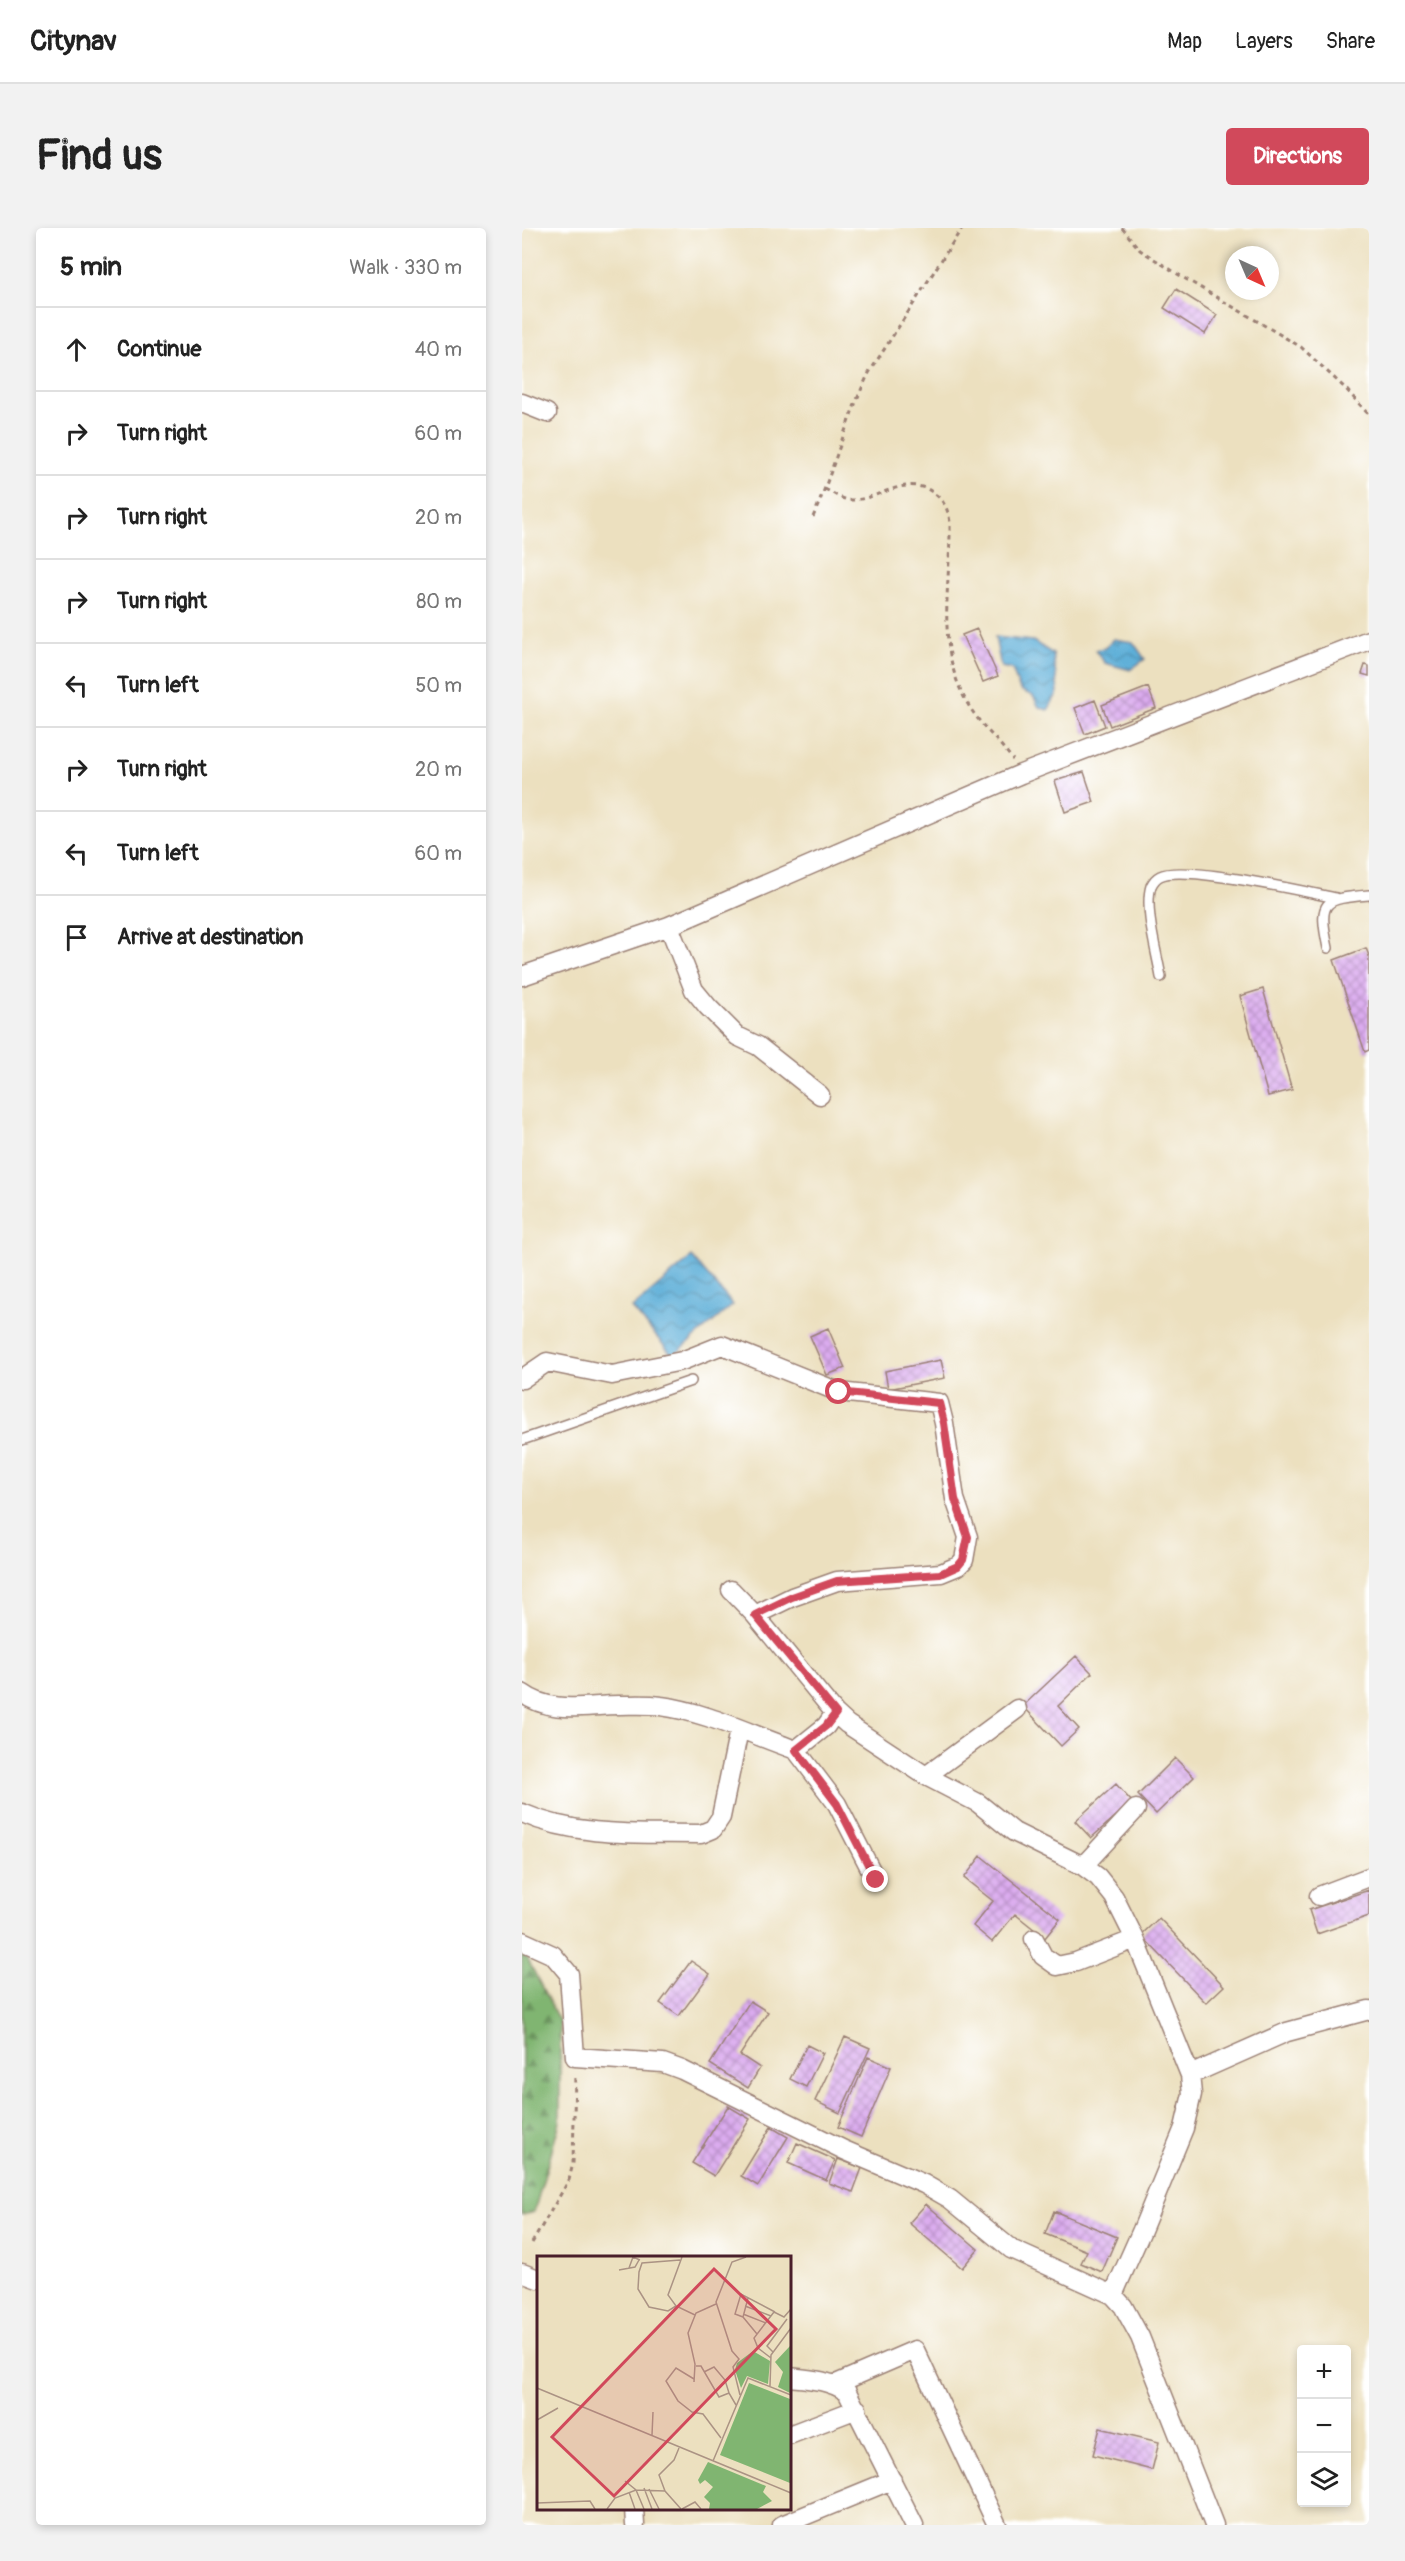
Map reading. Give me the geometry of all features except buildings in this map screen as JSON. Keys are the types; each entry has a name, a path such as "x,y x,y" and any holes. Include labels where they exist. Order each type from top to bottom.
{"street":[{"path":"522,403 547,413"},
{"path":"522,976 669,926 1021,774 1365,646"},
{"path":"669,926 694,990 708,1007 737,1036 758,1046 820,1095"},
{"path":"522,1379 547,1362 612,1375 681,1361 722,1345 839,1392 939,1403 955,1499 968,1537 963,1560 958,1566 940,1574 837,1581 792,1597 755,1615"},
{"path":"731,1590 755,1615 836,1713 861,1734 926,1776 978,1803 1014,1832 1083,1866 1098,1877 1114,1897 1135,1939 1190,2075 1192,2094 1184,2128 1113,2295"},
{"path":"522,1693 532,1701 566,1709 617,1705 660,1706 697,1715 796,1750 837,1804 876,1880"},
{"path":"926,1776 1017,1709"},
{"path":"796,1750 826,1726 836,1713"},
{"path":"522,1813 574,1828 611,1833 701,1834 713,1828 721,1817 739,1730"},
{"path":"1083,1866 1136,1809"},
{"path":"1319,1896 1369,1877"},
{"path":"1034,1939 1043,1956 1057,1966 1076,1962 1135,1939"},
{"path":"522,1941 553,1955 569,1974 575,2057 663,2063 682,2070 844,2150 924,2184 950,2199 1011,2248 1113,2295 1123,2306 1140,2337 1214,2525"},
{"path":"1190,2075 1287,2032 1369,2010"},
{"path":"522,2273 537,2279"},
{"path":"836,2384 915,2350 997,2525"},
{"path":"790,2377 836,2384 847,2392 914,2525"},
{"path":"790,2435 857,2409"},
{"path":"782,2525 892,2481"},
{"path":"634,2510 635,2525"}],"lane":[{"path":"1161,976 1149,902 1151,886 1160,876 1191,874 1257,882 1336,898 1369,895"},
{"path":"1328,948 1323,922 1324,915 1327,905 1336,898"},
{"path":"522,1440 691,1381"}],"path":[{"path":"813,517 858,395 869,373 962,228"},
{"path":"1122,228 1140,249 1184,278 1301,347 1346,389 1369,415"},
{"path":"825,489 841,498 854,500 911,484 922,487 941,499 948,509 950,522 946,634 948,656 970,708 1005,749 1021,774"},
{"path":"532,2243 569,2180 573,2163 575,2057"}],"green space":[{"path":"522,1955 527,1958 560,2023 560,2122 534,2212 522,2215"}],"water":[{"path":"995,637 1033,641 1053,654 1058,692 1048,710 1039,707 1033,696 1020,690 1012,669 1001,667"},
{"path":"1114,639 1133,642 1145,659 1130,670 1105,663 1095,650 1105,648"},
{"path":"692,1257 733,1305 673,1356 632,1308"}],"route":[{"path":"839,1392 939,1403 955,1499 968,1537 963,1560 958,1566 940,1574 837,1581 792,1597 755,1615 836,1713 808,1743 796,1750 837,1804 876,1880"}]}
